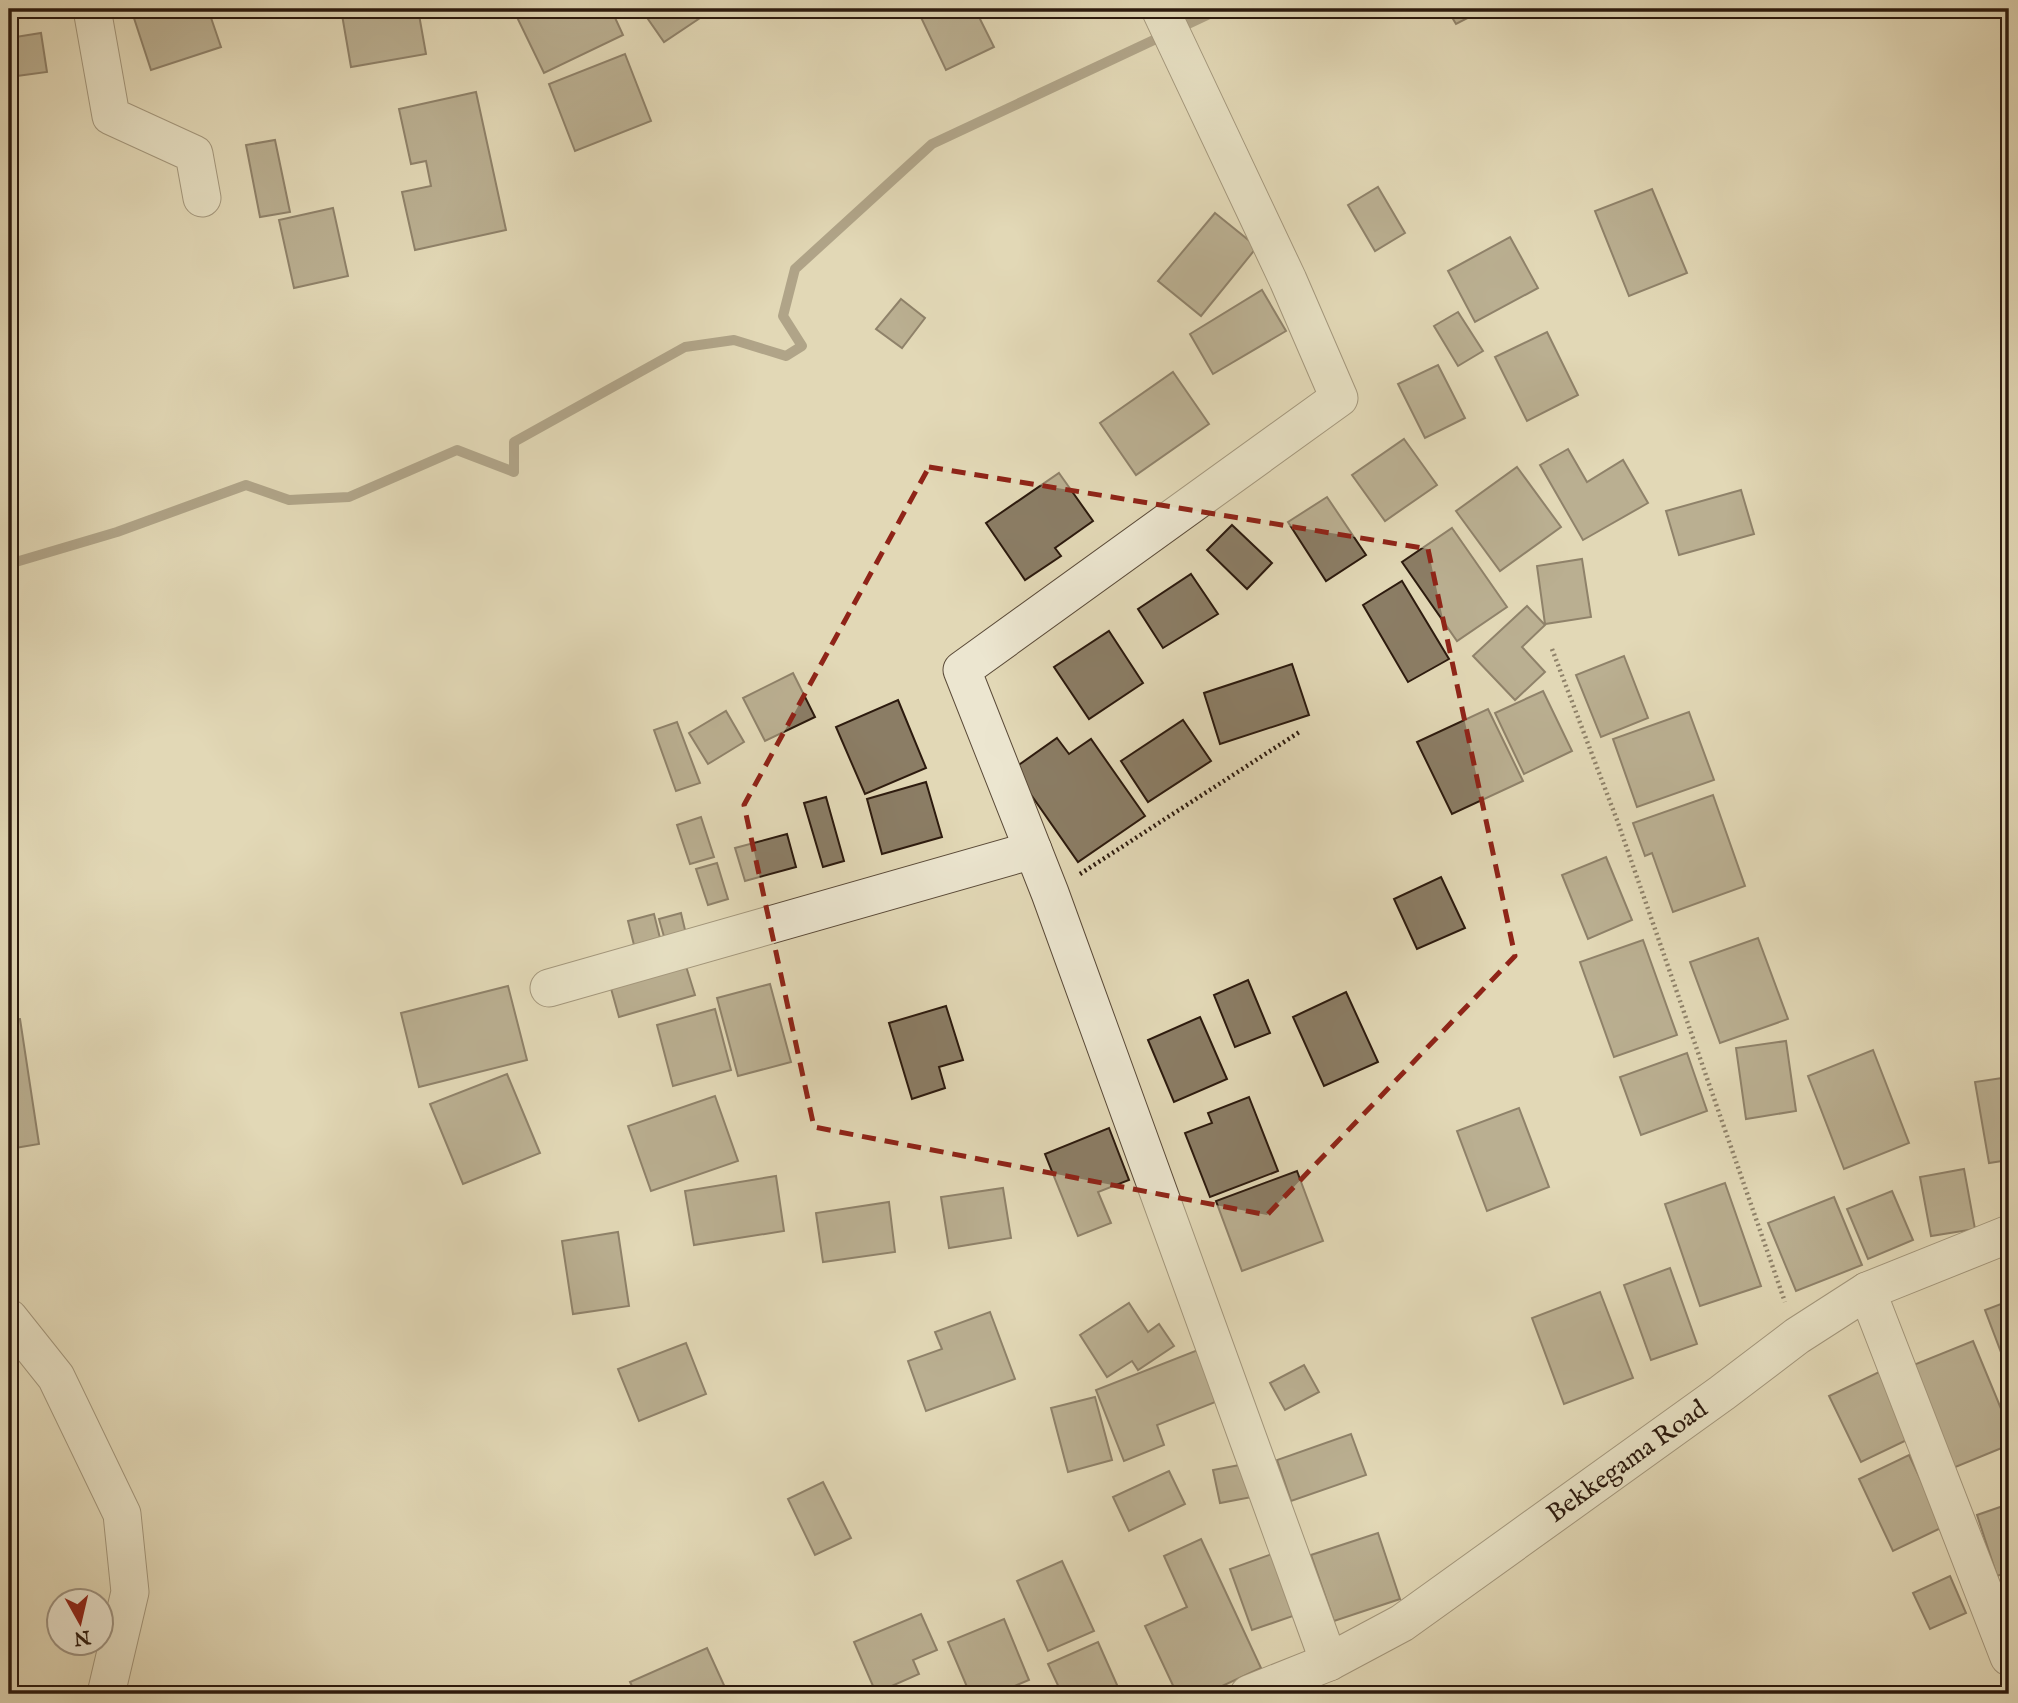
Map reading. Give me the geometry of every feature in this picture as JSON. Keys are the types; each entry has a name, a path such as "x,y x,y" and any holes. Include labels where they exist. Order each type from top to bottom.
{"street":[{"path":"92,9 111,116 194,154 202,198"},
{"path":"1160,9 1288,281 1339,398 962,670 1050,894 1329,1662"},
{"path":"549,988 1033,850"},
{"name":"Bekkegama Road","path":"1248,1694 1329,1662 1402,1623 1797,1336 1867,1291 2009,1234"},
{"path":"1867,1291 2009,1657"},
{"path":"9,1318 56,1377 122,1514 130,1592 106,1694"}],"path":[{"path":"1552,649 1617,820 1797,1336"},
{"path":"1050,894 1301,731"}],"highlighted area":[{"path":"929,467 1428,549 1515,956 1267,1215 814,1127 744,805"}],"building":[{"path":"131,9 208,9 221,47 151,70"},
{"path":"341,9 418,9 426,54 351,67"},
{"path":"611,9 623,35 544,73 514,11"},
{"path":"641,9 712,9 712,10 664,42"},
{"path":"917,9 975,9 994,47 946,70"},
{"path":"1447,9 1485,9 1456,24"},
{"path":"41,33 47,72 9,77 9,38"},
{"path":"625,54 651,121 575,151 549,84"},
{"path":"476,92 506,230 415,250 402,192 431,186 426,161 411,164 399,109"},
{"path":"275,140 290,212 260,217 246,145"},
{"path":"1378,187 1405,233 1375,251 1348,205"},
{"path":"1652,189 1687,273 1629,296 1595,211"},
{"path":"333,208 348,276 294,288 279,220"},
{"path":"1215,213 1257,247 1201,316 1158,281"},
{"path":"1510,237 1538,288 1475,322 1448,271"},
{"path":"1262,290 1286,331 1213,374 1190,334"},
{"path":"901,299 925,318 902,348 876,329"},
{"path":"1458,312 1483,351 1458,366 1434,326"},
{"path":"1547,332 1578,395 1527,421 1495,357"},
{"path":"1438,365 1465,418 1425,438 1398,384"},
{"path":"1173,372 1209,424 1136,475 1100,423"},
{"path":"1404,439 1437,485 1385,521 1352,475"},
{"path":"1568,449 1587,482 1623,460 1648,503 1583,540 1540,465"},
{"path":"1517,467 1561,527 1500,571 1456,511"},
{"path":"1059,473 1093,521 1055,548 1061,556 1025,580 986,523"},
{"path":"1741,490 1754,534 1679,555 1666,511"},
{"path":"1327,497 1366,555 1326,581 1288,522"},
{"path":"1232,525 1272,563 1247,589 1207,550"},
{"path":"1452,528 1507,607 1457,641 1402,562"},
{"path":"1582,559 1591,617 1545,624 1537,566"},
{"path":"1191,574 1218,614 1163,648 1138,609"},
{"path":"1402,581 1449,659 1408,682 1363,605"},
{"path":"1527,606 1545,625 1522,647 1545,672 1515,700 1473,656"},
{"path":"1109,631 1143,683 1089,719 1054,667"},
{"path":"1624,656 1648,718 1601,737 1576,675"},
{"path":"1292,664 1309,715 1220,744 1204,693"},
{"path":"793,673 815,717 765,741 743,698"},
{"path":"1543,691 1572,751 1524,774 1495,713"},
{"path":"898,700 926,768 865,794 836,727"},
{"path":"1488,709 1523,781 1452,814 1417,742"},
{"path":"726,711 744,742 708,764 689,733"},
{"path":"1689,712 1714,780 1637,807 1613,739"},
{"path":"1183,720 1211,761 1148,802 1121,761"},
{"path":"677,722 700,783 676,791 654,730"},
{"path":"1057,738 1069,754 1091,739 1145,816 1078,862 1013,769"},
{"path":"926,782 942,837 882,854 867,799"},
{"path":"1713,795 1745,886 1673,912 1652,853 1645,856 1633,823"},
{"path":"826,797 844,861 823,867 804,803"},
{"path":"701,817 714,857 690,864 677,825"},
{"path":"787,834 796,867 745,881 735,848"},
{"path":"1606,857 1632,920 1588,939 1562,875"},
{"path":"717,863 728,899 708,905 696,869"},
{"path":"1441,877 1465,928 1417,949 1394,899"},
{"path":"681,913 686,934 665,940 659,919"},
{"path":"654,914 661,942 635,949 628,921"},
{"path":"1758,938 1788,1019 1720,1043 1690,962"},
{"path":"1643,940 1677,1035 1614,1057 1580,962"},
{"path":"685,963 695,995 619,1017 610,985"},
{"path":"1248,980 1270,1033 1235,1047 1214,995"},
{"path":"770,984 791,1062 738,1076 717,998"},
{"path":"508,986 527,1060 419,1087 401,1013"},
{"path":"1346,992 1378,1062 1324,1086 1293,1017"},
{"path":"946,1006 963,1060 939,1067 945,1088 912,1099 889,1023"},
{"path":"715,1009 731,1070 673,1086 657,1025"},
{"path":"1200,1017 1227,1079 1174,1102 1148,1040"},
{"path":"20,1019 39,1144 9,1149 9,1020"},
{"path":"1786,1041 1796,1111 1746,1119 1736,1048"},
{"path":"1873,1050 1909,1143 1844,1169 1808,1076"},
{"path":"1687,1053 1707,1111 1641,1135 1620,1077"},
{"path":"507,1074 540,1153 463,1184 430,1104"},
{"path":"2009,1077 2009,1160 1989,1163 1975,1082"},
{"path":"715,1096 738,1161 651,1191 628,1126"},
{"path":"1249,1097 1278,1171 1210,1197 1185,1133 1212,1123 1208,1113"},
{"path":"1519,1108 1549,1187 1487,1211 1457,1131"},
{"path":"1109,1128 1129,1180 1098,1192 1111,1223 1078,1236 1045,1154"},
{"path":"1964,1169 1975,1229 1931,1236 1920,1177"},
{"path":"1297,1171 1323,1241 1242,1271 1216,1201"},
{"path":"776,1176 784,1231 694,1245 685,1191"},
{"path":"1725,1183 1761,1286 1700,1306 1665,1204"},
{"path":"1003,1188 1011,1238 949,1248 941,1197"},
{"path":"1892,1191 1913,1240 1868,1259 1847,1209"},
{"path":"1834,1197 1862,1265 1796,1291 1768,1223"},
{"path":"889,1202 895,1252 823,1262 816,1213"},
{"path":"618,1232 629,1306 573,1314 562,1241"},
{"path":"1670,1268 1697,1344 1651,1360 1624,1285"},
{"path":"1600,1292 1633,1378 1564,1404 1532,1318"},
{"path":"2009,1301 2009,1367 2007,1368 1985,1310"},
{"path":"1129,1303 1148,1332 1159,1324 1174,1346 1138,1370 1132,1361 1107,1377 1080,1335"},
{"path":"990,1312 1015,1379 926,1411 908,1361 942,1349 935,1332"},
{"path":"1973,1341 2009,1428 2009,1445 1953,1468 1911,1366"},
{"path":"686,1343 706,1394 639,1421 618,1369"},
{"path":"1203,1348 1223,1399 1157,1425 1164,1445 1124,1461 1096,1390"},
{"path":"1304,1365 1319,1392 1285,1410 1270,1383"},
{"path":"1879,1372 1911,1438 1861,1462 1829,1396"},
{"path":"1095,1397 1112,1460 1068,1472 1051,1408"},
{"path":"1351,1434 1366,1475 1291,1501 1277,1460"},
{"path":"1909,1455 1943,1527 1893,1551 1859,1479"},
{"path":"1245,1464 1252,1497 1220,1503 1213,1470"},
{"path":"1169,1471 1185,1504 1129,1531 1113,1497"},
{"path":"823,1482 851,1538 815,1555 788,1499"},
{"path":"2009,1504 2009,1572 1997,1576 1977,1515"},
{"path":"1378,1533 1400,1599 1334,1621 1311,1555"},
{"path":"1201,1539 1261,1668 1205,1694 1177,1694 1145,1626 1187,1607 1164,1556"},
{"path":"1272,1554 1293,1616 1252,1630 1230,1569"},
{"path":"1062,1561 1094,1631 1048,1651 1017,1581"},
{"path":"1950,1576 1966,1613 1930,1629 1913,1593"},
{"path":"921,1614 937,1650 913,1660 919,1674 876,1693 854,1642"},
{"path":"1004,1619 1029,1680 995,1694 970,1694 948,1642"},
{"path":"1098,1642 1121,1694 1062,1694 1048,1664"},
{"path":"707,1648 728,1694 636,1694 630,1682"}],"waterway":[{"path":"9,564 117,532 246,485 289,500 349,497 457,450 514,472 514,442 685,347 734,340 786,356 802,346 783,316 795,269 932,144 1220,9"}]}
